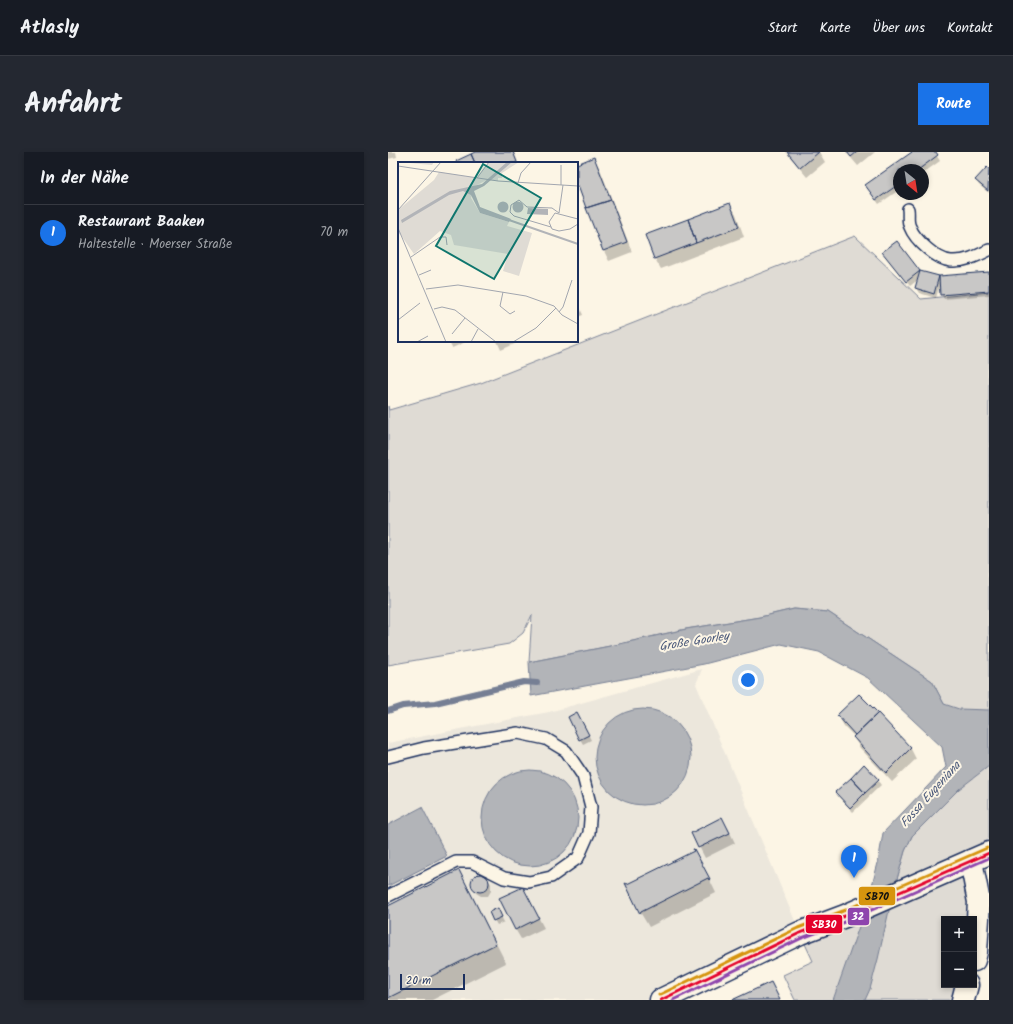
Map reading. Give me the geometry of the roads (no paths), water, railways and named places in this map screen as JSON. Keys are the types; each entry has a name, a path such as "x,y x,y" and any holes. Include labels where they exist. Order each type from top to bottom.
{"main road":[{"path":"661,1000 800,932 845,916 980,857 976,952"},
{"path":"963,1000 966,988"}],"lane":[{"path":"908,209 909,226 917,238 938,257 950,261 963,260 973,258 989,250"},
{"path":"388,757 424,748 518,733 546,739 566,751 583,776 591,807 589,833 578,858 551,877 528,882 504,878 472,862 456,862 388,896"}],"water":[{"name":"Fossa Eugeniana","path":"794,609 828,612 932,681 944,704 959,709 989,710 989,766 959,789 912,836 905,851 893,893 870,989 865,1000 833,1000 867,904 878,863 883,833 946,767 942,747 868,678 819,652 781,644 704,664 531,696 529,662 686,629 760,617"},
{"path":"634,709 652,709 662,712 670,717 683,730 688,738 691,748 691,766 688,776 677,791 670,797 662,802 652,805 634,805 624,802 616,797 603,784 598,776 595,766 595,748 598,738 603,730 616,717 624,712"},
{"path":"530,770 549,773 564,784 575,799 578,818 575,837 564,852 549,863 530,866 511,863 496,852 485,837 482,818 485,799 496,784 511,773"},
{"path":"422,807 447,856 388,886 388,825"}],"waterway":[{"name":"Große Goorley","path":"388,711 403,706 435,703 524,682 537,683"}],"place":[{"name":"Restaurant Baaken","path":"854,878"}]}
